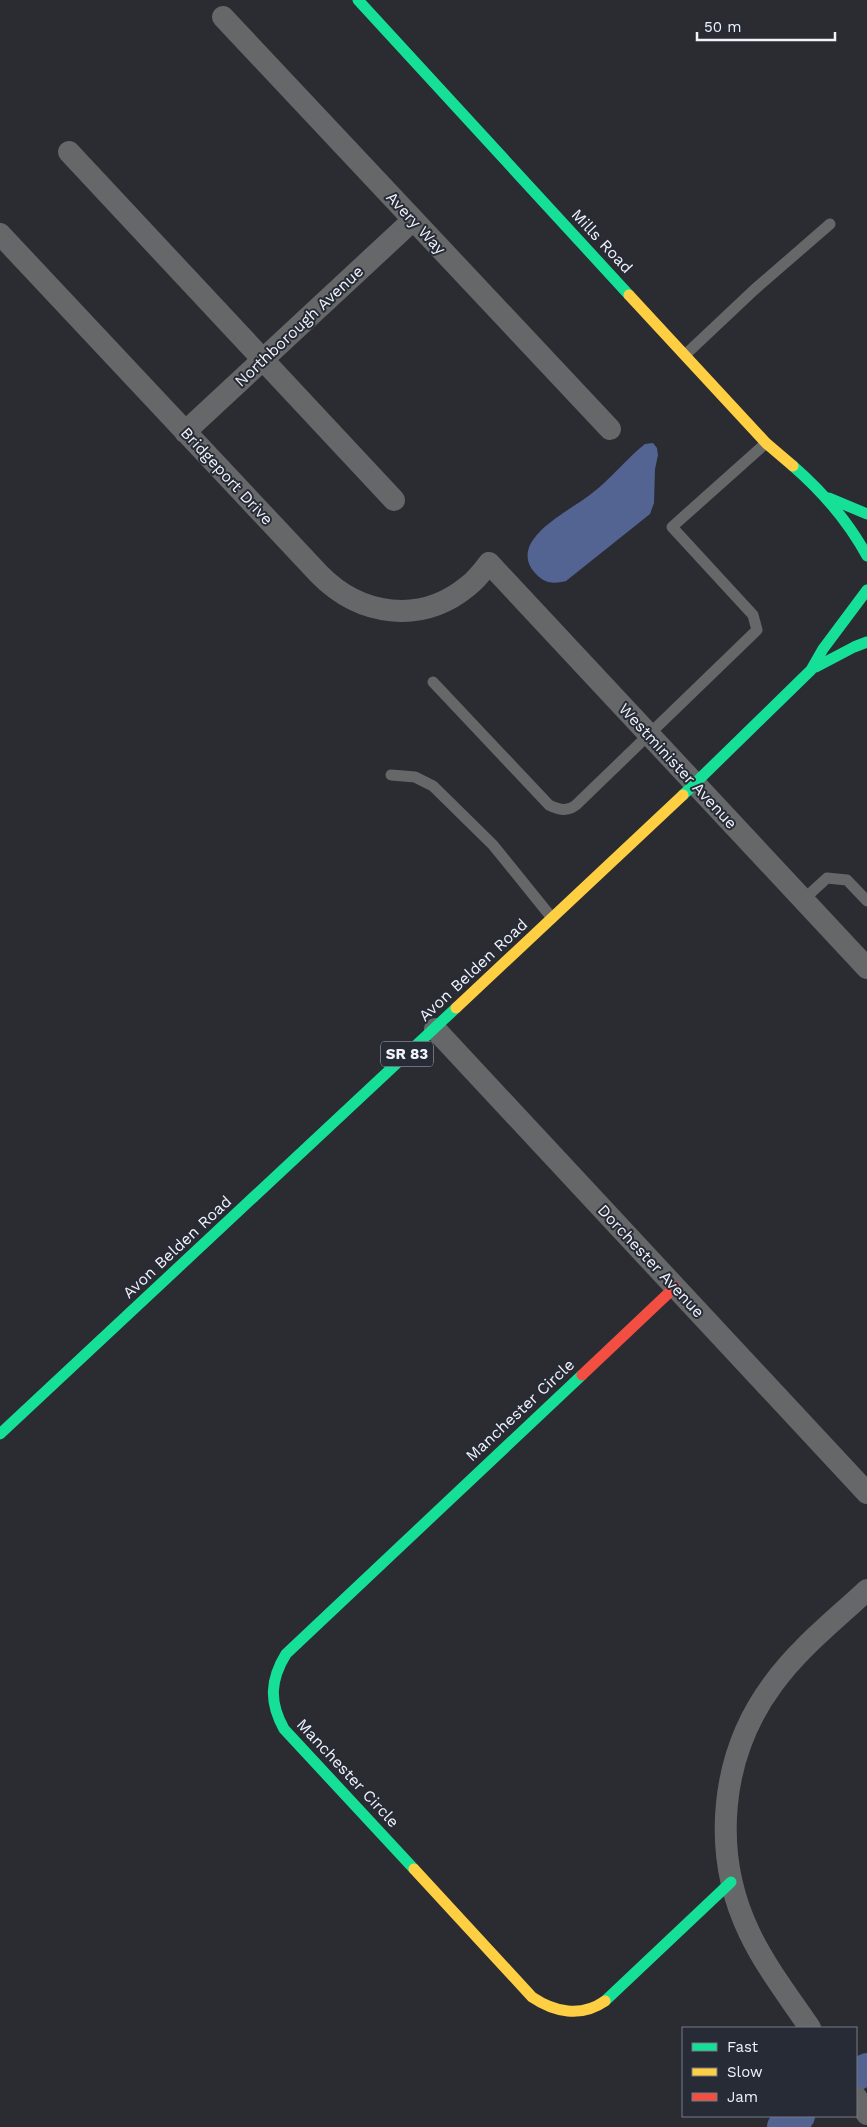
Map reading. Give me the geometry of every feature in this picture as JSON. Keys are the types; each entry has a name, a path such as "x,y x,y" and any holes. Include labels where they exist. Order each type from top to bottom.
{"street":[{"name":"Mills Road","path":"358,0 766,442 829,498 859,541 867,556"},
{"name":"Avery Way","path":"223,17 610,430"},
{"path":"69,152 394,500"},
{"name":"Northborough Avenue","path":"186,432 413,220"},
{"name":"Bridgeport Drive","path":"0,234 324,580 338,592 361,604 396,611 414,610 444,600 468,586 489,563"},
{"name":"Mills Road","path":"829,498 867,514"},
{"name":"Westminister Avenue","path":"489,563 867,968"},
{"name":"Avon Belden Road","path":"0,1434 695,784 810,670 823,649 867,590"},
{"name":"Avon Belden Road","path":"810,670 834,659 846,650 867,642"},
{"name":"Dorchester Avenue","path":"435,1029 867,1493"},
{"name":"Manchester Circle","path":"675,1287 286,1654 277,1666 272,1681 272,1701 276,1716 284,1729 532,1997 545,2006 559,2011 574,2012 589,2009 603,2003 731,1882"},
{"path":"809,2027 754,1941 744,1920 731,1882 725,1830 727,1792 735,1760 761,1701 786,1667 867,1590"}],"lane":[{"path":"685,355 754,290 830,224"},
{"path":"433,682 549,804 563,810 570,809 576,805 650,736 757,630 754,614 672,527 766,442"},
{"path":"391,775 415,777 433,786 493,845 552,918"},
{"path":"803,900 828,878 847,880 867,901"}],"water":[{"path":"653,443 657,448 658,455 655,469 654,503 650,514 566,581 549,582 539,577 528,561 529,549 534,538 556,518 598,488 645,444"}],"waterway":[{"path":"857,2074 867,2069"},
{"path":"783,2127 798,2117"}],"traffic: fast":[{"path":"358,0 629,295"},
{"path":"793,466 834,508 852,531 867,556"},
{"path":"829,498 867,514"},
{"path":"683,795 811,670 823,649 867,590"},
{"path":"816,667 867,642"},
{"path":"0,1434 456,1008"},
{"path":"414,1869 284,1729 274,1700 273,1691 277,1673 286,1654 582,1375"},
{"path":"605,2001 731,1882"}],"traffic: slow":[{"path":"629,295 766,443 793,466"},
{"path":"456,1008 683,795"},
{"path":"414,1869 532,1997 549,2006 568,2011 587,2010 605,2001"}],"traffic: jam":[{"path":"582,1375 675,1287"}]}
